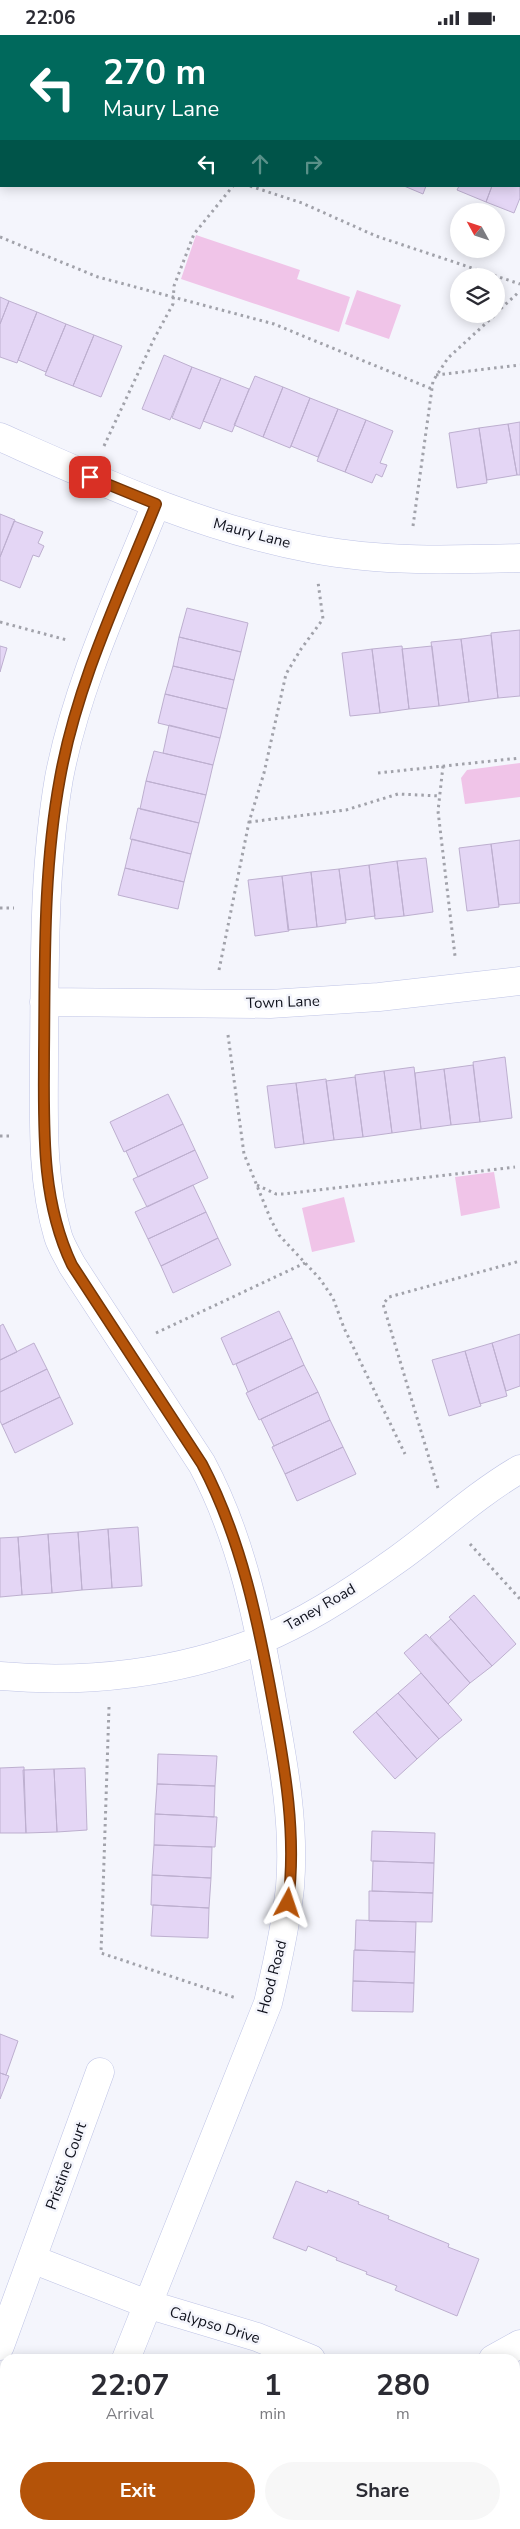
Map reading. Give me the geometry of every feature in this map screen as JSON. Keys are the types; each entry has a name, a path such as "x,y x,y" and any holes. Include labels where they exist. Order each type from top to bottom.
{"street":[{"name":"Maury Lane","path":"0,437 156,504 243,533 312,549 378,558 520,558"},
{"name":"Hood Road","path":"128,2354 266,2008 281,1951 290,1887 289,1807 261,1640 245,1575 218,1494 202,1464 72,1265 59,1237 46,1173 44,1118 45,909 48,853 60,778 71,730 99,648 156,504"},
{"name":"Town Lane","path":"44,1002 270,1004 379,997 520,981"},
{"name":"Taney Road","path":"0,1676 38,1679 110,1677 178,1665 261,1640 317,1610 398,1559 487,1488 520,1469"},
{"name":"Pristine Court","path":"0,2346 100,2072"},
{"path":"32,2259 147,2304"},
{"name":"Calypso Drive","path":"147,2304 257,2337 299,2354"},
{"path":"503,2354 520,2344"}],"path":[{"path":"90,477 154,339 173,304 174,286 194,234 232,187"},
{"path":"253,187 302,203 376,236 520,284"},
{"path":"0,237 98,277 274,324 432,389"},
{"path":"505,305 520,291"},
{"path":"408,559 435,375 448,358 485,323"},
{"path":"435,375 520,365"},
{"path":"312,549 324,619 301,649 286,674 264,773 249,822 218,1003 244,1155 278,1235 305,1263 333,1298 344,1328 405,1454"},
{"path":"0,622 99,648"},
{"path":"378,773 520,758"},
{"path":"443,766 438,811 458,988"},
{"path":"249,822 346,810 398,794 440,796"},
{"path":"257,1185 276,1194 284,1194 514,1167"},
{"path":"520,1261 389,1297 383,1305 448,1520 520,1599"},
{"path":"126,1348 305,1263"},
{"path":"110,1677 101,1953 266,2008"}],"shaded area":[{"path":"196,235 300,270 297,279 350,297 339,332 181,279"},
{"path":"357,290 401,305 389,339 345,324"},
{"path":"520,763 520,797 465,804 461,778 467,770"},
{"path":"494,1172 500,1208 461,1216 455,1177"},
{"path":"344,1197 355,1242 312,1252 302,1208"}],"building":[{"path":"406,187 426,187 423,194"},
{"path":"458,187 492,187 486,202 457,190"},
{"path":"492,187 520,187 520,198 514,213 505,209 505,203 486,202"},
{"path":"0,297 9,301 0,324"},
{"path":"9,301 37,312 17,363 0,357 0,324"},
{"path":"37,312 66,324 46,372 18,360"},
{"path":"66,324 94,335 73,386 45,375"},
{"path":"94,335 122,346 101,397 73,386"},
{"path":"164,355 192,367 170,420 142,409"},
{"path":"192,367 221,378 200,429 172,418"},
{"path":"255,376 283,387 263,437 234,425"},
{"path":"221,378 249,389 232,432 203,421"},
{"path":"283,387 310,398 290,448 263,437"},
{"path":"310,398 338,409 318,457 291,446"},
{"path":"338,409 366,420 345,472 317,461"},
{"path":"366,420 393,431 380,463 387,465 382,477 376,474 372,483 345,472"},
{"path":"520,422 520,475 517,475 508,424"},
{"path":"508,424 517,475 487,480 479,428"},
{"path":"479,428 487,483 457,488 449,433"},
{"path":"0,514 15,520 0,557"},
{"path":"14,521 43,532 38,543 44,546 39,557 33,555 20,588 0,580 0,557"},
{"path":"187,608 248,623 241,652 179,637"},
{"path":"520,630 520,696 498,698 491,633"},
{"path":"491,635 498,698 469,702 461,639"},
{"path":"179,637 241,652 234,680 173,666"},
{"path":"461,639 469,702 439,706 431,642"},
{"path":"0,646 7,648 0,672"},
{"path":"402,646 409,709 380,713 372,649"},
{"path":"432,646 439,706 409,709 402,649"},
{"path":"372,649 380,713 350,716 342,653"},
{"path":"173,666 234,680 227,709 165,694"},
{"path":"165,694 227,709 220,738 158,723"},
{"path":"169,725 220,738 213,765 163,753"},
{"path":"154,751 213,765 206,795 146,781"},
{"path":"146,781 206,795 199,823 140,809"},
{"path":"138,808 199,823 191,854 130,839"},
{"path":"132,839 191,854 184,882 125,868"},
{"path":"520,840 520,903 499,905 491,844"},
{"path":"491,844 499,907 467,911 459,848"},
{"path":"426,858 433,912 404,916 397,861"},
{"path":"397,861 404,916 375,919 369,865"},
{"path":"369,865 375,916 346,920 339,869"},
{"path":"125,868 184,882 178,909 118,895"},
{"path":"339,869 346,923 317,927 311,872"},
{"path":"311,872 317,927 288,930 282,876"},
{"path":"282,876 289,931 255,936 248,880"},
{"path":"505,1057 512,1118 480,1122 473,1062"},
{"path":"473,1065 480,1122 451,1125 444,1069"},
{"path":"414,1067 421,1129 392,1133 384,1071"},
{"path":"444,1069 451,1125 421,1129 415,1073"},
{"path":"384,1071 392,1133 363,1137 355,1075"},
{"path":"355,1077 363,1137 334,1140 326,1081"},
{"path":"326,1079 334,1140 304,1144 296,1083"},
{"path":"296,1083 304,1144 275,1148 267,1086"},
{"path":"168,1094 183,1124 124,1152 110,1122"},
{"path":"183,1124 195,1150 138,1177 126,1151"},
{"path":"195,1150 208,1178 147,1207 133,1179"},
{"path":"193,1185 206,1212 148,1239 135,1212"},
{"path":"206,1212 218,1238 161,1266 148,1239"},
{"path":"218,1238 231,1265 173,1293 161,1266"},
{"path":"279,1311 292,1338 233,1365 221,1338"},
{"path":"3,1324 17,1352 0,1360 0,1326"},
{"path":"520,1334 520,1386 506,1391 492,1343"},
{"path":"292,1338 304,1365 248,1392 236,1364"},
{"path":"34,1343 47,1369 0,1392 0,1360"},
{"path":"492,1343 507,1396 480,1404 465,1351"},
{"path":"465,1351 481,1406 449,1416 432,1360"},
{"path":"304,1365 318,1392 259,1420 246,1393"},
{"path":"47,1369 60,1397 2,1425 0,1421 0,1392"},
{"path":"318,1392 330,1420 274,1446 261,1419"},
{"path":"60,1397 73,1424 15,1453 2,1425"},
{"path":"330,1420 343,1447 285,1474 272,1447"},
{"path":"343,1447 356,1474 297,1501 285,1474"},
{"path":"138,1527 142,1586 112,1588 108,1529"},
{"path":"108,1529 112,1588 82,1590 78,1532"},
{"path":"78,1532 82,1590 52,1593 48,1534"},
{"path":"48,1534 52,1593 22,1595 18,1537"},
{"path":"18,1537 22,1595 0,1597 0,1538"},
{"path":"474,1595 516,1644 492,1666 449,1617"},
{"path":"451,1619 492,1666 470,1683 430,1637"},
{"path":"426,1634 470,1683 448,1704 404,1653"},
{"path":"421,1673 462,1720 439,1739 398,1693"},
{"path":"398,1693 439,1739 417,1759 376,1712"},
{"path":"376,1712 417,1759 395,1779 353,1732"},
{"path":"158,1754 217,1756 215,1786 157,1784"},
{"path":"24,1767 26,1833 0,1833 0,1768"},
{"path":"85,1768 87,1830 57,1832 54,1769"},
{"path":"54,1769 57,1832 26,1833 23,1770"},
{"path":"157,1784 215,1786 214,1817 155,1814"},
{"path":"155,1814 217,1817 215,1847 154,1845"},
{"path":"372,1831 435,1833 434,1863 371,1861"},
{"path":"154,1845 212,1847 211,1878 152,1875"},
{"path":"373,1861 434,1863 433,1893 372,1891"},
{"path":"152,1875 211,1878 209,1908 151,1905"},
{"path":"369,1891 433,1893 432,1922 369,1921"},
{"path":"153,1905 209,1908 208,1938 151,1936"},
{"path":"356,1920 416,1922 415,1952 355,1950"},
{"path":"354,1950 415,1952 414,1983 353,1981"},
{"path":"353,1981 414,1983 413,2012 352,2011"},
{"path":"0,2034 18,2041 6,2075 0,2073"},
{"path":"0,2073 9,2076 0,2099"},
{"path":"296,2181 327,2193 328,2190 359,2202 358,2204 389,2216 388,2219 449,2244 448,2247 479,2259 457,2316 395,2290 397,2286 336,2260 337,2258 308,2246 306,2251 273,2238"}],"route":[{"path":"90,477 156,504 88,677 71,730 60,778 48,853 45,909 44,1118 46,1173 59,1237 72,1265 202,1464 218,1494 229,1524 245,1575 261,1640 282,1755 289,1807 290,1887 288,1903"}]}
